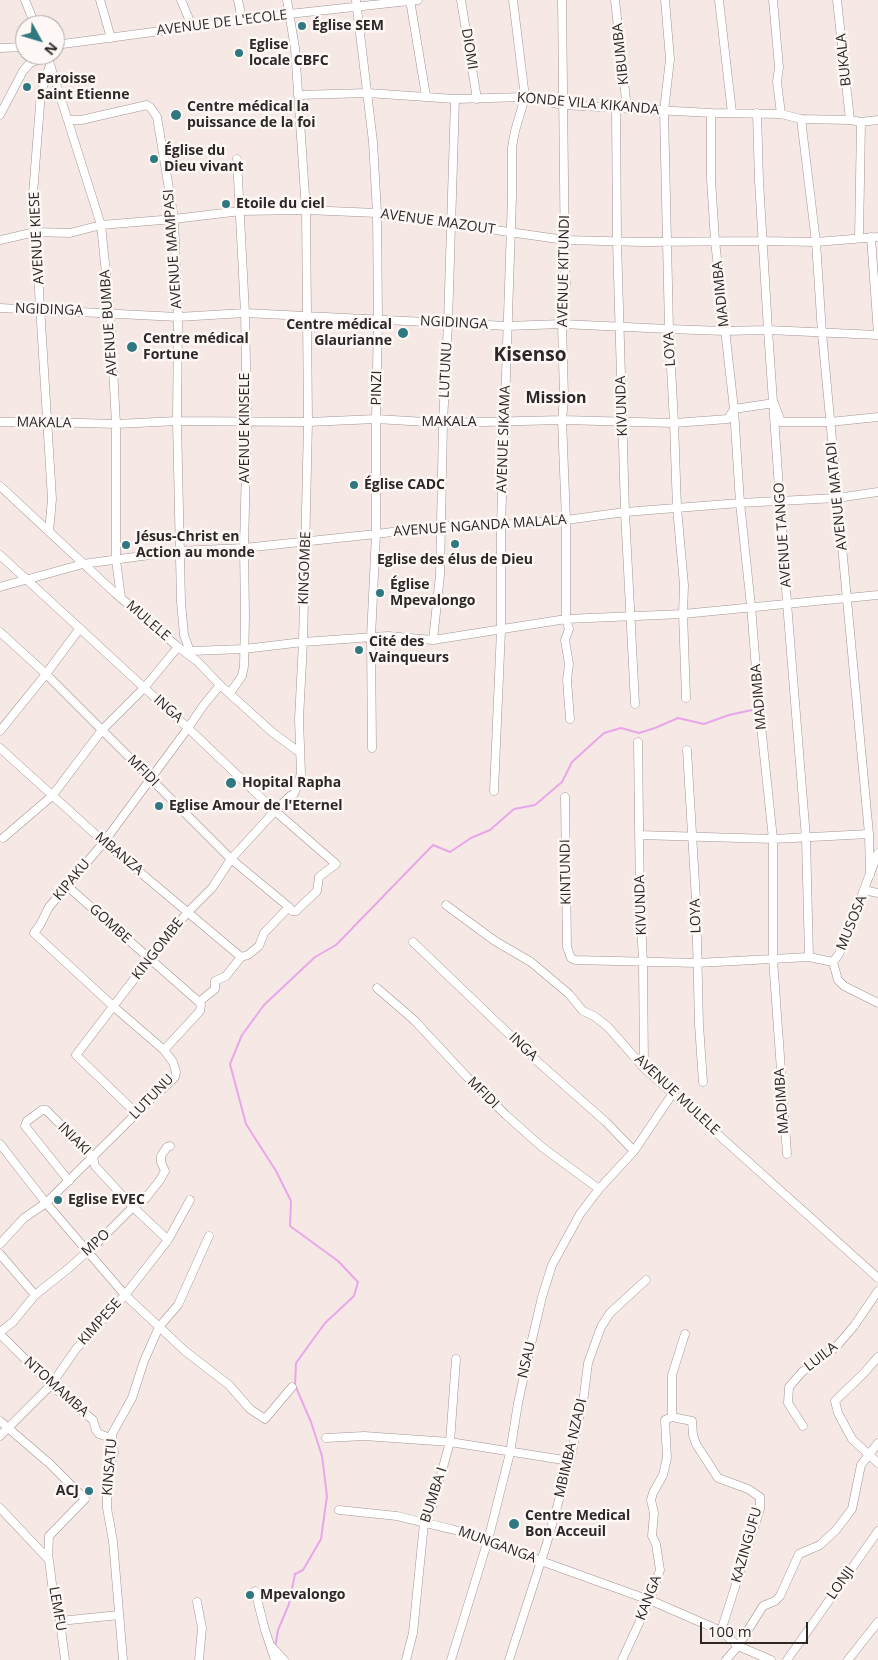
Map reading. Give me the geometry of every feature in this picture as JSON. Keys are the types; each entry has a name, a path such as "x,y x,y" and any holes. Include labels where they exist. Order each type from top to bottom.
{"street":[{"path":"25,0 31,15"},
{"path":"100,0 111,38"},
{"path":"181,0 192,26"},
{"path":"238,0 242,20"},
{"name":"KINGOMBE","path":"137,1114 76,1055 114,1007 148,958 188,912 212,888 230,860 275,811 294,794 301,774 298,719 303,642 308,422 306,210 295,48 287,0"},
{"path":"413,0 426,96"},
{"name":"AVENUE DE L'ECOLE","path":"65,44 357,4 413,0"},
{"name":"DIOMI","path":"461,0 477,99"},
{"name":"AVENUE SIKAMA","path":"494,791 501,630 501,525 512,147 514,131 525,97 513,0"},
{"name":"AVENUE KITUNDI","path":"562,0 564,270 566,284 562,324 564,396 562,420 566,520 566,620 569,629 565,640 570,719"},
{"name":"KIBUMBA","path":"615,0 627,109"},
{"name":"LOYA","path":"665,0 670,59 664,111 669,329 676,508 684,585 683,614 686,698"},
{"path":"719,0 732,113"},
{"path":"773,0 779,67 777,82 781,114"},
{"name":"BUKALA","path":"837,0 850,120"},
{"name":"PINZI","path":"357,4 363,71 368,94 373,142 377,213 376,534 371,637 372,748"},
{"path":"0,48 15,47"},
{"path":"0,115 23,71 28,65"},
{"name":"AVENUE BUMBA","path":"50,65 101,226 110,312 116,424 116,560 121,598"},
{"name":"AVENUE KIESE","path":"49,532 52,499 33,194 40,101 44,80 50,65"},
{"name":"KONDE VILA KIKANDA","path":"298,95 368,94 455,99 525,97 563,105 711,113 781,114 801,119 861,122 878,120"},
{"name":"LUTUNU","path":"433,640 440,575 443,424 455,99"},
{"name":"AVENUE MAMPASI","path":"68,120 81,120 147,105 157,117 174,219 178,316 179,551 184,635 192,654"},
{"name":"KIVUNDA","path":"616,108 619,327 625,512 635,704"},
{"name":"MADIMBA","path":"711,113 711,179 716,241 724,331 734,409 740,503 773,839 773,958 787,1154"},
{"name":"AVENUE TANGO","path":"757,113 768,330 806,838 809,957"},
{"name":"AVENUE MATADI","path":"801,119 816,242 822,333 869,834 870,874"},
{"path":"858,238 861,122"},
{"name":"AVENUE KINSELE","path":"230,693 242,676 244,649 247,420 245,313 237,159"},
{"name":"AVENUE MAZOUT","path":"0,240 35,232 70,233 101,226 240,211 306,210 377,213 565,240 816,242 874,237"},
{"path":"874,237 878,334"},
{"name":"NGIDINGA","path":"0,308 178,316 245,313 507,326 562,324 724,331 768,330 878,334"},
{"path":"774,404 781,422 830,422 878,417"},
{"name":"MAKALA","path":"0,422 116,424 177,421 247,420 308,422 376,419 443,424 562,420 623,420 674,423 728,419 734,409 774,404"},
{"name":"MULELE","path":"0,486 121,598 178,647 192,654 220,685 272,732 300,752"},
{"name":"AVENUE NGANDA MALALA","path":"0,586 83,564 179,551 244,548 441,526 501,525 566,520 625,512 781,500 837,498 878,492"},
{"name":"INGA","path":"0,554 275,811 336,864 319,877 317,890 296,911 292,911 289,907"},
{"path":"192,654 371,637 404,637 433,640 566,620 630,615 683,614 878,595"},
{"path":"0,730 46,674 80,628"},
{"name":"MFIDI","path":"0,632 46,674 230,860 289,907"},
{"path":"3,838 52,796 102,730 144,688 178,647"},
{"name":"KIPAKU","path":"114,1007 34,933 49,907 104,842 220,685"},
{"name":"KIVUNDA","path":"638,742 644,1068"},
{"name":"MBANZA","path":"0,748 104,842 241,957"},
{"name":"LOYA","path":"687,750 690,836 696,900 699,1025 703,1082"},
{"name":"KINTUNDI","path":"565,797 567,947 572,959 643,962"},
{"path":"639,835 773,839 869,834"},
{"name":"MUSOSA","path":"833,962 839,954 878,853"},
{"name":"GOMBE","path":"66,885 148,958 188,990 199,1002"},
{"path":"864,890 878,893"},
{"name":"AVENUE MULELE","path":"446,905 495,941 531,962 569,994 584,1011 608,1027 644,1068 878,1278"},
{"path":"114,1007 164,1050 200,1011 201,1005 199,1002 215,989 215,981 229,973 241,957 248,955 259,946 264,933 289,907"},
{"name":"INGA","path":"413,942 538,1062 606,1122 634,1151"},
{"path":"643,962 697,963 809,957 833,962 841,984 878,1003"},
{"name":"MFIDI","path":"376,988 414,1020 468,1078 506,1115 542,1147 599,1189"},
{"name":"LUTUNU","path":"0,1244 24,1218 46,1203 175,1077 175,1066 164,1050"},
{"name":"NSAU","path":"451,1660 488,1540 510,1453 518,1403 531,1344 552,1265 580,1214 599,1189 634,1151 673,1093"},
{"name":"INIAKI","path":"69,1181 26,1129 25,1124 27,1121 42,1110 46,1110 93,1157 95,1166 133,1207 168,1240"},
{"path":"0,1144 46,1203 125,1294 185,1351 229,1385 250,1409 265,1420 292,1387"},
{"name":"MPO","path":"0,1333 13,1322 35,1295 69,1268 133,1207 144,1199 165,1171 161,1162 161,1156 167,1146 170,1146"},
{"name":"KIMPESE","path":"0,1436 51,1384 76,1349 125,1294 168,1240 190,1200"},
{"name":"KINSATU","path":"123,1660 113,1541 107,1508 107,1472 114,1453 111,1438 132,1398 144,1361 160,1327 178,1304 209,1236"},
{"path":"0,1254 35,1295"},
{"name":"MBIMBA NZADI","path":"509,1660 541,1561 570,1461 584,1395 588,1363 601,1327 610,1312 646,1280"},
{"name":"LUILA","path":"803,1426 788,1403 789,1387 802,1372 836,1347 854,1326 878,1291"},
{"name":"NTOMAMBA","path":"0,1333 51,1384 93,1420 99,1434 111,1438"},
{"name":"KANGA","path":"622,1660 650,1600 660,1570 652,1531 654,1513 651,1500 663,1475 667,1458 665,1420 672,1418 672,1375 685,1334"},
{"path":"878,1357 835,1401 838,1413 852,1440 878,1463"},
{"name":"BUMBA I","path":"406,1660 412,1633 424,1522 432,1507 450,1442 456,1359"},
{"name":"KAZINGUFU","path":"672,1418 692,1421 696,1444 718,1478 748,1489 760,1497 760,1509 721,1631"},
{"path":"0,1421 7,1428"},
{"name":"LEMFU","path":"7,1428 50,1464 84,1499 49,1536 48,1558 65,1660"},
{"path":"326,1438 364,1436 450,1442 570,1461"},
{"path":"726,1660 738,1646 763,1606 776,1601 780,1596 799,1554 820,1545 836,1530 852,1509 858,1471 878,1443"},
{"path":"0,1508 48,1558"},
{"name":"MUNGANGA","path":"339,1510 397,1516 488,1540 650,1600 721,1631 738,1646 772,1660"},
{"name":"LONJI","path":"787,1660 878,1531"},
{"path":"255,1592 275,1660"},
{"path":"197,1602 202,1628 199,1660"},
{"path":"60,1621 119,1615"},
{"path":"848,1660 878,1622"},
{"path":"273,1648 284,1660"}],"waterway":[{"path":"275,1648 278,1630 289,1604 295,1574 303,1570 321,1539 327,1496 322,1456 311,1422 295,1385 296,1363 325,1323 354,1296 358,1282 338,1261 290,1226 291,1201 276,1171 246,1124 230,1064 242,1035 264,1005 315,957 336,945 433,845 450,852 471,838 490,830 514,809 535,805 562,782 572,762 604,733 621,728 639,733 678,718 704,724 729,715 752,710"}],"place":[{"name":"Église SEM","path":"302,26"},
{"name":"Eglise locale CBFC","path":"239,53"},
{"name":"Paroisse Saint Etienne","path":"27,87"},
{"name":"Centre médical la puissance de la foi","path":"176,115"},
{"name":"Église du Dieu vivant","path":"154,159"},
{"name":"Etoile du ciel","path":"226,204"},
{"name":"Centre médical Glaurianne","path":"403,333"},
{"name":"Centre médical Fortune","path":"132,347"},
{"name":"Église CADC","path":"354,485"},
{"name":"Eglise des élus de Dieu","path":"455,544"},
{"name":"Jésus-Christ en Action au monde","path":"126,545"},
{"name":"Église Mpevalongo","path":"380,593"},
{"name":"Cité des Vainqueurs","path":"359,650"},
{"name":"Hopital Rapha","path":"231,783"},
{"name":"Eglise Amour de l'Eternel","path":"159,806"},
{"name":"Eglise EVEC","path":"58,1200"},
{"name":"ACJ","path":"89,1491"},
{"name":"Centre Medical Bon Acceuil","path":"514,1524"},
{"name":"Mpevalongo","path":"250,1595"}],"district":[{"name":"Kisenso","path":"530,356"},
{"name":"Mission","path":"556,398"}]}
